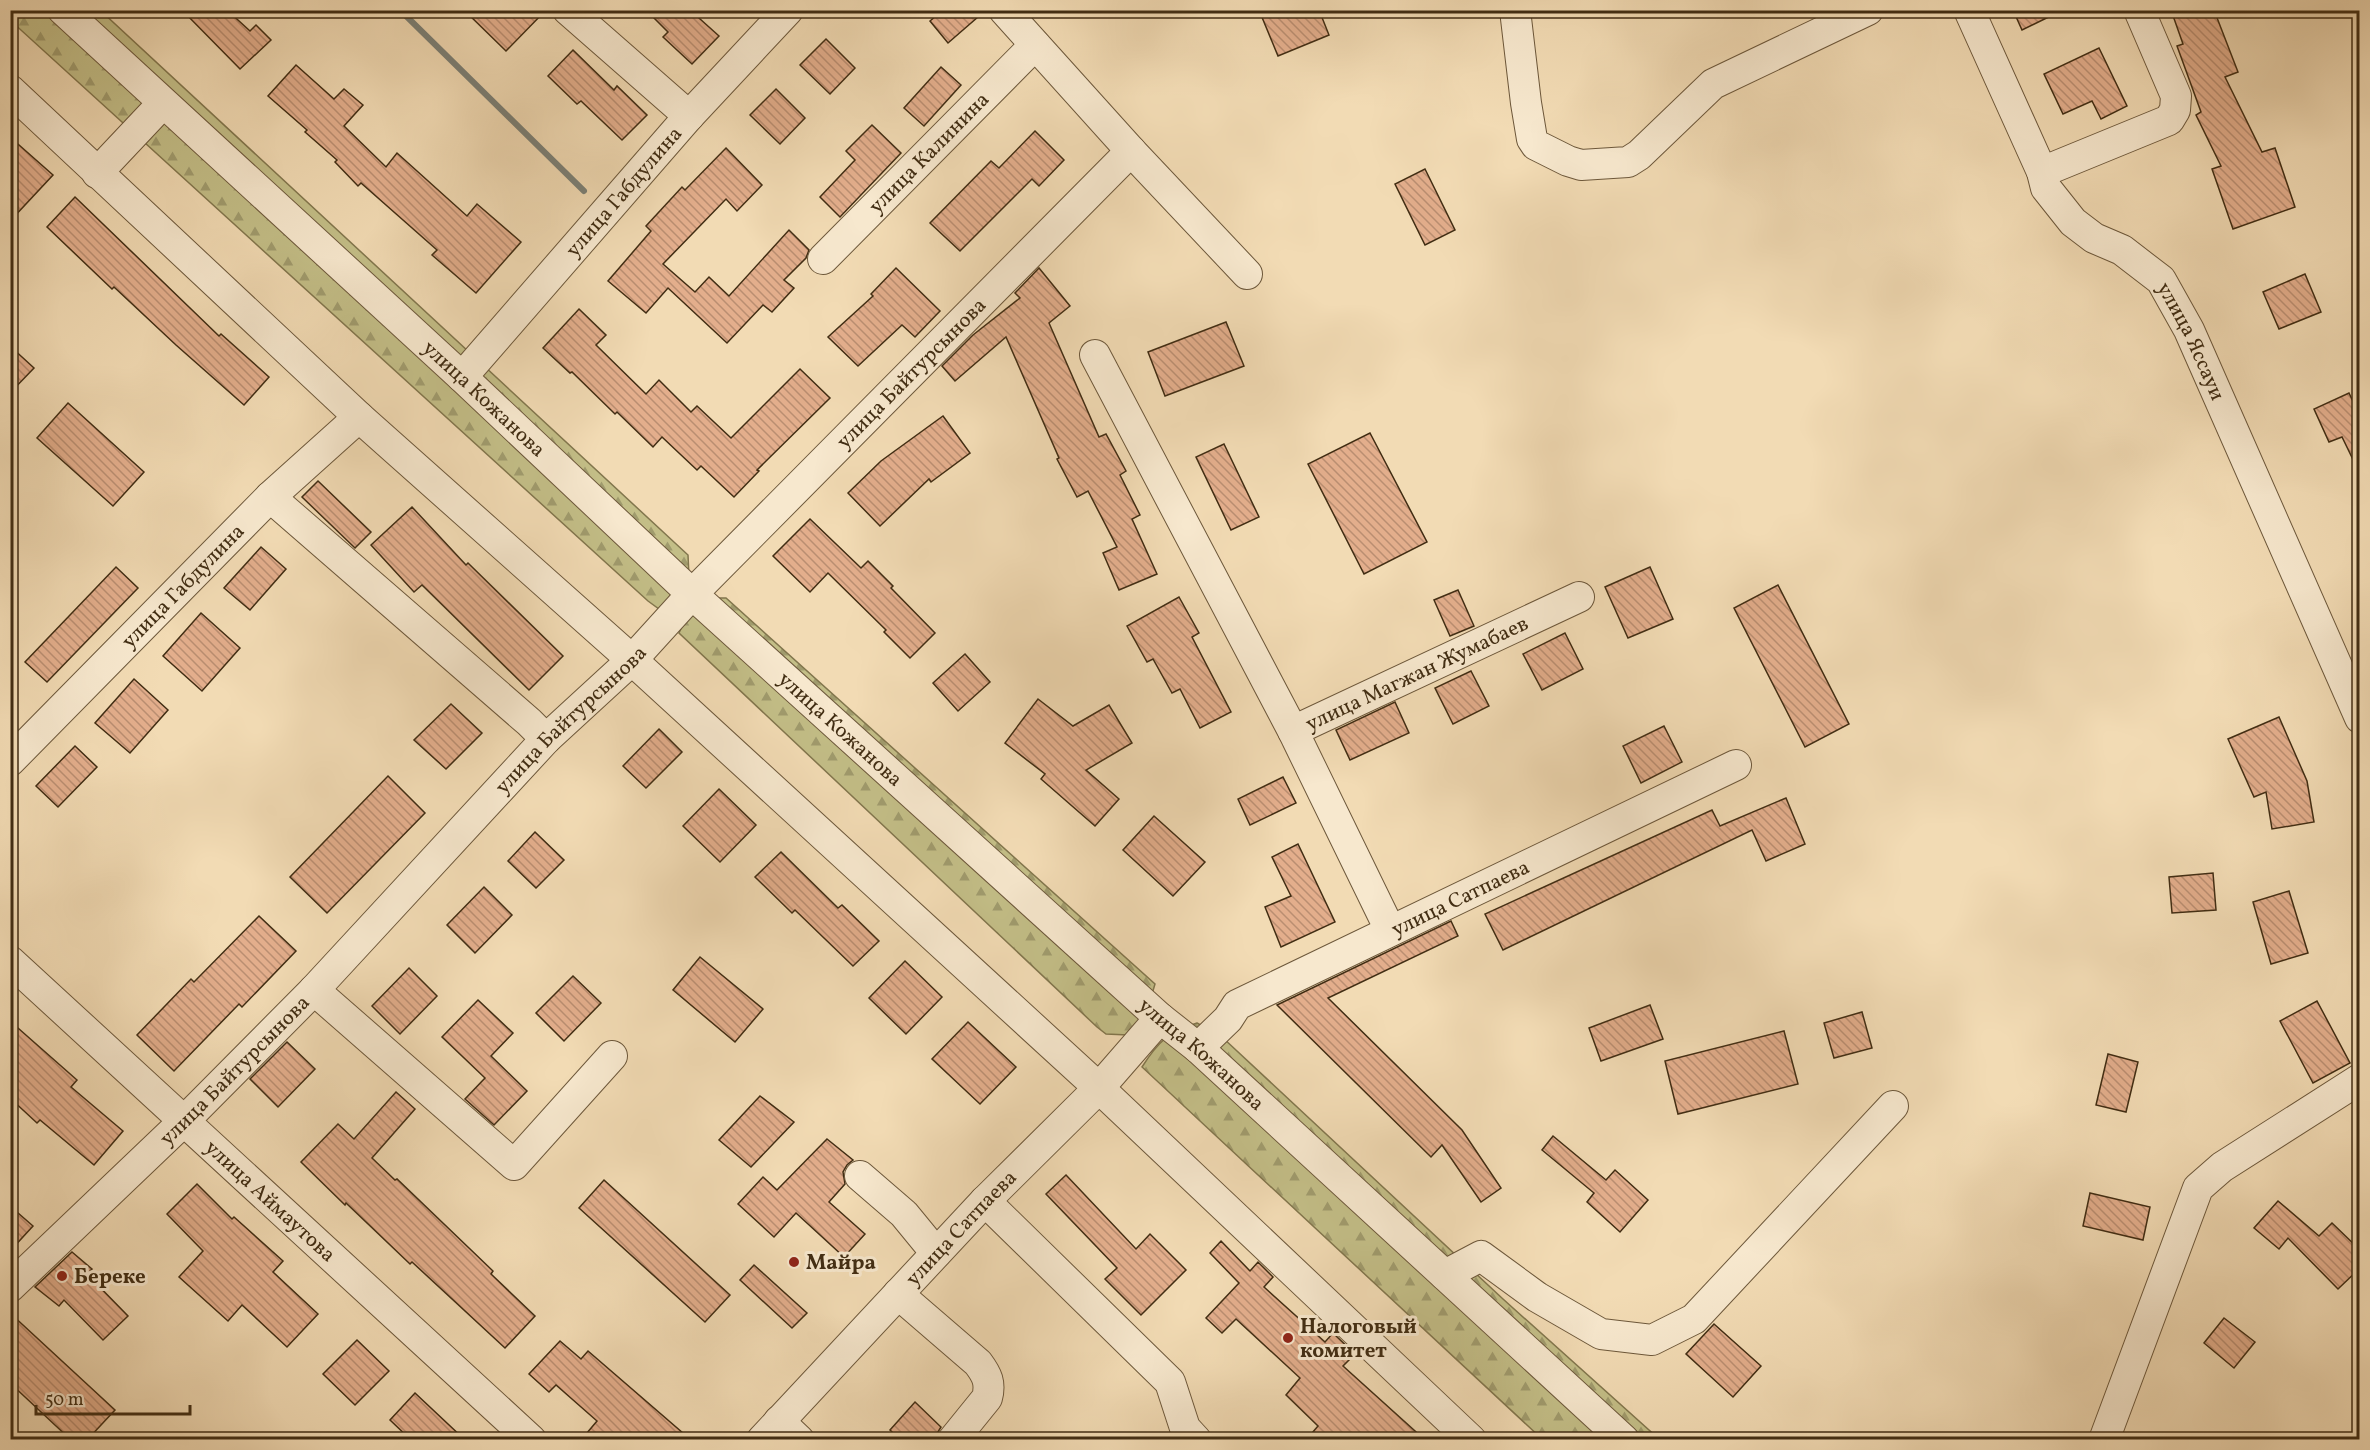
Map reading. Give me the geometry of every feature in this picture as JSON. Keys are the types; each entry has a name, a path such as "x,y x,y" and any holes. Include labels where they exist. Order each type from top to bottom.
{"street":[{"name":"улица Кожанова","path":"63,10 462,377 692,594 1160,1018 1198,1048 1624,1440"},
{"path":"568,10 689,116"},
{"path":"1004,10 1131,151 1247,274"},
{"path":"1515,10 1532,139 1536,145 1581,165 1628,162 1639,156 1713,84 1868,10"},
{"name":"улица Яссауи","path":"1969,10 2042,172 2046,188 2073,222 2094,238 2122,250 2161,280 2189,330 2360,718"},
{"path":"2042,172 2169,120 2175,110 2176,96 2139,10"},
{"name":"улица Габдулина","path":"462,377 779,13"},
{"name":"улица Калинина","path":"823,260 1035,45"},
{"path":"10,90 359,417 632,660 1099,1088 1471,1440"},
{"path":"97,172 163,104"},
{"name":"улица Байтурсынова","path":"10,1287 184,1121 314,990 546,739 632,660 692,594 1131,151"},
{"path":"1095,354 1293,731"},
{"name":"улица Габдулина","path":"10,761 270,497 359,417"},
{"path":"270,497 546,739"},
{"name":"улица Магжан Жумабаев","path":"1390,930 1293,731 1579,597"},
{"name":"улица Сатпаева","path":"1198,1048 1228,1019 1237,1005 1736,765"},
{"name":"улица Аймаутова","path":"10,961 531,1440"},
{"path":"314,990 514,1165 612,1056"},
{"name":"улица Сатпаева","path":"780,1433 898,1294 985,1201 1099,1088 1160,1018"},
{"path":"2103,1440 2198,1188 2222,1167 2360,1079"},
{"path":"1445,1275 1481,1256 1537,1297 1601,1334 1652,1340 1695,1319 1893,1106"},
{"path":"860,1176 904,1214 936,1253"},
{"path":"985,1201 1170,1382 1185,1428 1196,1440"},
{"path":"898,1294 978,1363 988,1375 987,1398 952,1440"}],"green space":[{"path":"10,11 101,11 688,555 689,577 659,609 648,601 11,21"},
{"path":"707,598 726,598 1155,984 1147,1011 1128,1035 1106,1034 1097,1027 679,633 689,611"},
{"path":"1197,1023 1222,1037 1503,1299 1659,1439 1542,1439 1142,1067 1153,1051 1171,1034"}],"building":[{"path":"182,10 227,10 250,31 256,25 271,40 240,69"},
{"path":"464,10 546,10 506,51"},
{"path":"646,10 690,10 719,36 692,64 663,37 668,32"},
{"path":"943,10 986,10 948,43 930,21"},
{"path":"1259,10 1319,10 1329,35 1278,56"},
{"path":"2013,10 2063,10 2022,30"},
{"path":"2171,10 2214,10 2238,72 2225,77 2262,152 2275,148 2295,207 2233,229 2212,169 2221,166 2196,115 2201,112 2177,46 2183,44"},
{"path":"826,39 855,68 830,94 800,65"},
{"path":"2099,48 2127,106 2101,119 2092,101 2063,114 2044,74"},
{"path":"573,50 614,90 617,86 647,115 622,140 581,101 577,104 548,76"},
{"path":"296,65 334,99 344,89 363,105 344,126 386,167 397,153 467,216 477,204 521,242 476,293 432,255 437,250 361,183 358,186 335,162 337,160 305,132 307,130 268,96"},
{"path":"941,67 961,85 924,126 904,108"},
{"path":"776,89 805,118 780,144 750,115"},
{"path":"872,125 901,153 840,217 820,197 855,160 846,151"},
{"path":"1035,131 1064,160 1039,186 1032,179 960,251 930,223 991,161 999,168"},
{"path":"10,137 53,175 10,221"},
{"path":"726,148 762,185 737,211 726,199 663,264 695,292 709,277 729,296 789,230 809,250 806,258 784,280 794,288 772,312 763,305 727,343 668,288 646,313 608,281 651,231 646,226 682,187 685,190"},
{"path":"1425,169 1455,230 1425,245 1395,184"},
{"path":"75,197 219,336 221,334 269,377 244,405 114,287 112,289 47,227"},
{"path":"896,268 940,311 915,337 902,325 858,366 828,337 873,296 871,294"},
{"path":"1039,268 1070,306 1049,323 1099,437 1106,434 1126,471 1120,475 1140,515 1132,519 1157,574 1119,590 1103,553 1117,547 1088,491 1077,497 1057,459 1059,458 1006,337 955,381 942,366 973,335 1020,298 1015,293"},
{"path":"2305,274 2321,312 2279,329 2263,292"},
{"path":"579,309 606,335 596,345 646,394 659,380 691,412 697,406 731,438 800,369 830,398 757,470 759,471 734,497 701,466 697,470 662,437 653,447 617,412 615,414 572,372 570,373 543,348"},
{"path":"1226,322 1244,366 1165,396 1148,352"},
{"path":"10,346 34,368 10,393"},
{"path":"2349,393 2360,416 2360,474 2342,437 2329,442 2314,409"},
{"path":"68,403 144,472 113,506 37,438"},
{"path":"943,416 970,453 931,482 929,479 880,526 848,493 881,461"},
{"path":"1370,433 1427,542 1364,574 1308,464"},
{"path":"1224,444 1259,517 1231,530 1196,457"},
{"path":"318,481 371,532 355,548 302,497"},
{"path":"412,507 466,565 468,563 563,656 529,690 422,585 414,592 371,545"},
{"path":"810,519 861,568 868,561 935,633 910,658 884,632 886,630 828,573 810,592 773,556"},
{"path":"261,547 286,569 250,610 224,588"},
{"path":"116,567 138,588 47,682 25,662"},
{"path":"1650,567 1673,619 1628,638 1605,587"},
{"path":"1778,585 1849,724 1805,747 1734,608"},
{"path":"1458,590 1474,626 1450,636 1434,600"},
{"path":"1179,597 1199,633 1192,637 1231,712 1200,728 1180,689 1172,693 1153,659 1147,662 1127,626"},
{"path":"201,613 240,648 202,691 163,656"},
{"path":"1565,633 1583,669 1542,690 1523,654"},
{"path":"965,654 990,682 958,711 933,683"},
{"path":"1471,671 1489,706 1453,724 1435,688"},
{"path":"134,679 168,710 130,753 95,723"},
{"path":"1038,699 1073,726 1109,705 1132,743 1086,770 1119,799 1095,826 1041,779 1045,774 1005,743"},
{"path":"1395,702 1409,733 1350,760 1336,730"},
{"path":"451,704 482,733 446,769 414,740"},
{"path":"2279,717 2307,781 2314,822 2272,829 2266,792 2254,797 2228,739"},
{"path":"1664,726 1682,762 1641,783 1623,746"},
{"path":"659,729 682,752 646,788 623,766"},
{"path":"75,746 97,767 58,807 36,786"},
{"path":"388,776 425,813 327,913 290,877"},
{"path":"1283,777 1296,803 1250,825 1238,799"},
{"path":"719,789 756,825 720,862 683,826"},
{"path":"1786,798 1805,844 1766,861 1752,830 1503,950 1485,914 1712,810 1720,826"},
{"path":"1154,816 1205,862 1173,896 1123,850"},
{"path":"535,832 564,860 536,888 508,861"},
{"path":"1298,844 1335,922 1281,947 1265,907 1291,896 1272,857"},
{"path":"781,852 838,908 842,905 879,941 853,966 795,910 792,913 755,877"},
{"path":"2213,873 2216,910 2172,913 2169,877"},
{"path":"484,887 512,915 475,953 447,925"},
{"path":"2289,891 2308,953 2271,964 2253,902"},
{"path":"259,916 296,951 242,1007 239,1004 174,1071 137,1035 191,979 194,982"},
{"path":"1451,921 1458,936 1328,998 1462,1130 1501,1188 1481,1202 1442,1145 1431,1157 1277,1005"},
{"path":"700,957 763,1009 735,1042 673,990"},
{"path":"905,961 942,997 906,1034 869,998"},
{"path":"409,968 437,996 400,1034 372,1006"},
{"path":"573,976 601,1003 564,1041 536,1013"},
{"path":"478,1000 513,1033 491,1056 527,1091 494,1125 465,1099 485,1078 442,1037"},
{"path":"2317,1001 2350,1063 2313,1083 2280,1021"},
{"path":"1650,1005 1663,1039 1601,1061 1589,1028"},
{"path":"1862,1012 1872,1048 1834,1058 1824,1023"},
{"path":"10,1021 77,1080 71,1087 123,1131 94,1165 40,1120 37,1123 10,1098"},
{"path":"968,1022 1016,1067 980,1104 932,1059"},
{"path":"1784,1031 1798,1084 1678,1114 1665,1061"},
{"path":"287,1042 315,1069 278,1107 250,1079"},
{"path":"2108,1054 2138,1062 2126,1112 2096,1105"},
{"path":"396,1092 415,1109 372,1158 493,1271 491,1274 535,1316 505,1348 412,1262 410,1264 346,1203 345,1205 301,1162 338,1124 354,1139"},
{"path":"760,1096 794,1122 751,1167 719,1140"},
{"path":"1553,1136 1606,1180 1615,1170 1648,1200 1620,1232 1587,1202 1594,1193 1542,1150"},
{"path":"827,1139 853,1160 843,1172 845,1184 829,1202 865,1234 844,1257 796,1213 774,1237 738,1204 763,1177 777,1190"},
{"path":"1066,1175 1136,1249 1150,1234 1186,1270 1141,1315 1105,1279 1117,1268 1046,1194"},
{"path":"604,1180 730,1295 705,1322 579,1208"},
{"path":"197,1184 232,1219 234,1217 283,1261 273,1272 318,1314 287,1347 242,1305 228,1321 179,1277 203,1251 167,1214"},
{"path":"2090,1193 2150,1207 2143,1240 2083,1226"},
{"path":"2278,1201 2319,1236 2332,1223 2360,1250 2360,1268 2338,1289 2288,1238 2279,1249 2254,1228"},
{"path":"10,1206 33,1226 10,1251"},
{"path":"1221,1241 1250,1271 1258,1262 1273,1277 1264,1287 1325,1342 1333,1333 1355,1354 1343,1366 1425,1440 1306,1440 1318,1426 1286,1395 1300,1378 1236,1319 1222,1333 1206,1318 1239,1283 1210,1253"},
{"path":"72,1252 92,1269 87,1274 128,1316 103,1340 64,1300 59,1306 35,1287"},
{"path":"754,1265 807,1313 792,1328 740,1280"},
{"path":"10,1313 115,1410 87,1440 71,1440 10,1383"},
{"path":"2224,1318 2255,1342 2234,1368 2204,1343"},
{"path":"1714,1324 1761,1366 1733,1397 1686,1354"},
{"path":"357,1340 389,1371 355,1405 323,1374"},
{"path":"560,1341 581,1359 588,1351 691,1440 581,1440 597,1421 556,1385 549,1392 529,1374"},
{"path":"415,1393 465,1440 411,1440 390,1420"},
{"path":"915,1402 941,1427 933,1440 900,1440 890,1430"}],"waterway":[{"path":"400,10 584,191"}],"place":[{"name":"Майра","path":"794,1262"},
{"name":"Береке","path":"62,1276"},
{"name":"Налоговый комитет","path":"1288,1338"}]}
